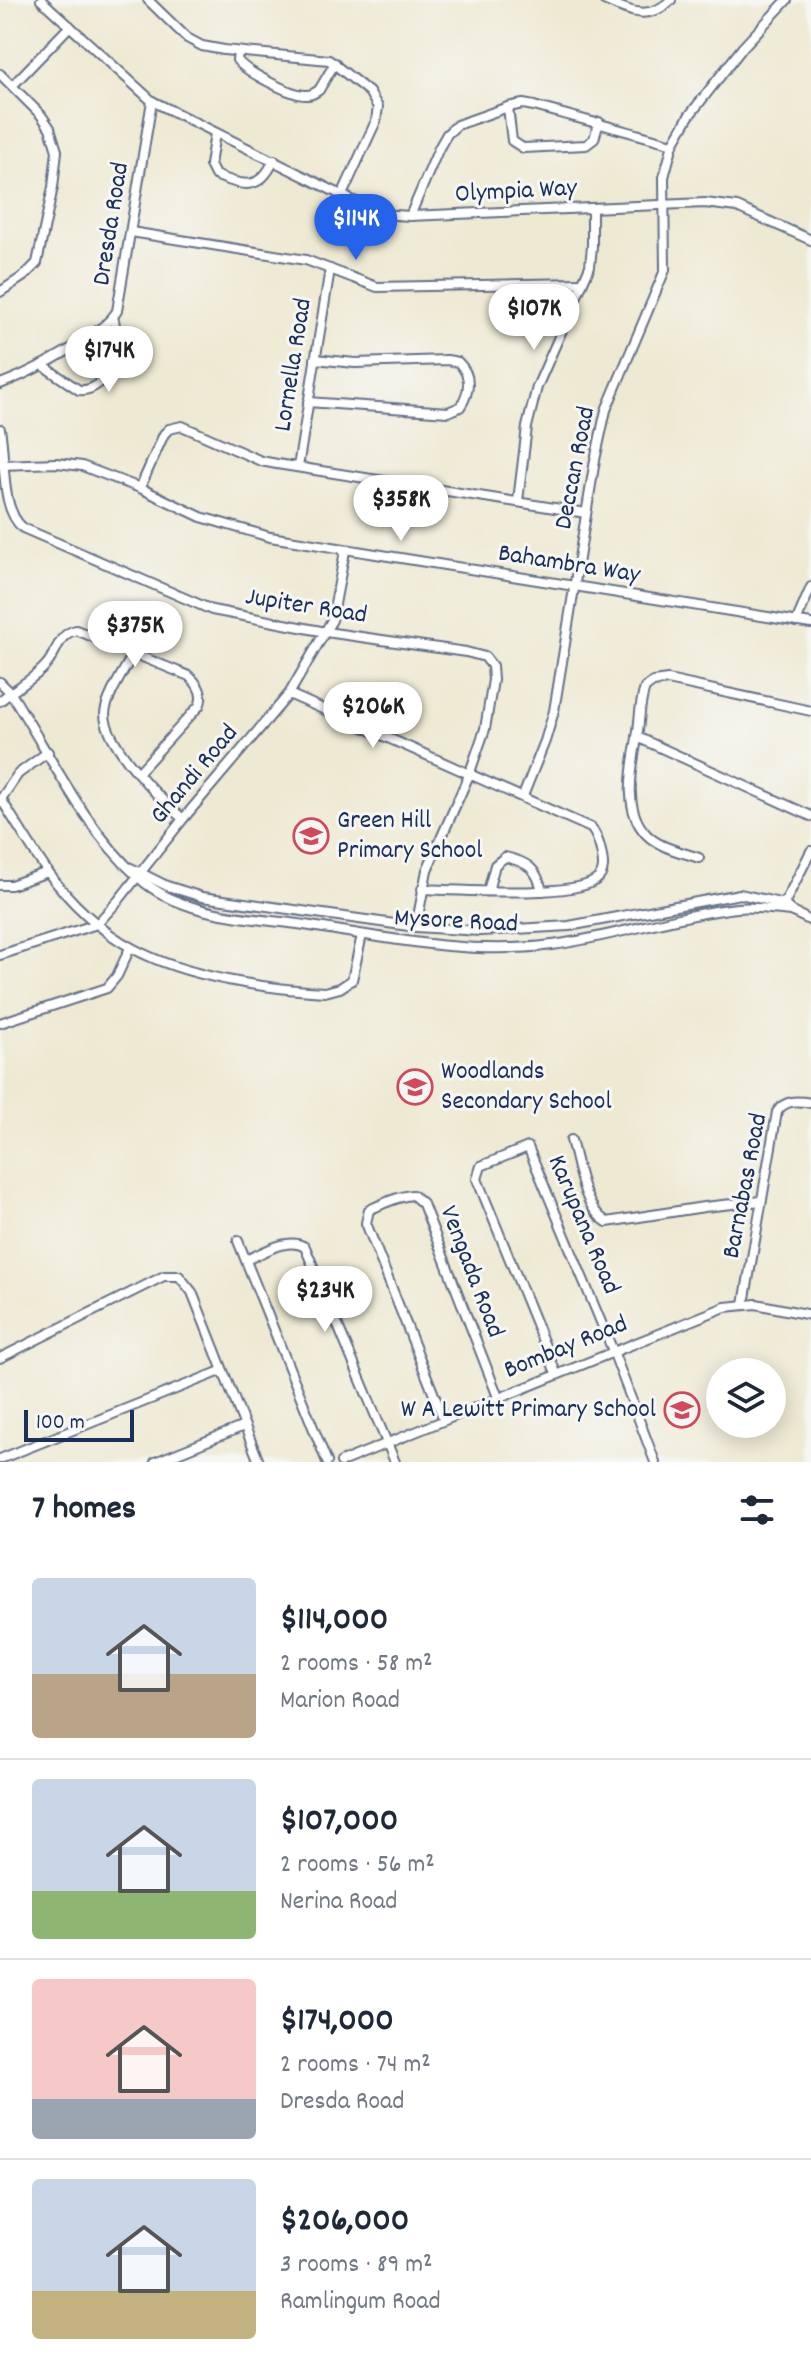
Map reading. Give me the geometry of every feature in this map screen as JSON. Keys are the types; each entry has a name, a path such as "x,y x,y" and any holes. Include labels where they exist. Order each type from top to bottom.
{"street":[{"name":"Olympia Way","path":"41,0 152,101 380,214 410,216 705,203 737,207 811,240"},
{"path":"148,0 192,41 211,49 321,58 335,63 369,92 378,113 342,195"},
{"path":"604,0 642,13 656,12 671,0"},
{"name":"Deccan Road","path":"523,796 550,726 606,410 665,270 664,177 673,144 701,102 763,23 787,0"},
{"path":"13,85 70,26"},
{"path":"238,52 237,60 243,67 302,95 319,90 335,63"},
{"path":"0,74 41,115 50,128 57,151 37,263 0,292"},
{"name":"Dresda Road","path":"0,384 42,365 113,317 119,306 152,101"},
{"path":"410,216 447,134 468,120 508,107 523,104 534,106 673,144"},
{"path":"508,107 512,141 523,148 586,145 594,139 599,122"},
{"path":"215,133 210,165 215,175 242,183 255,183 264,178 274,160"},
{"path":"518,501 527,427 537,387 591,258 592,208"},
{"path":"131,232 306,260 370,286 394,289 582,283"},
{"name":"Lornella Road","path":"298,467 330,269"},
{"path":"42,365 79,390 89,390 101,379 113,358 117,332 113,317"},
{"path":"308,402 448,412 460,407 469,385 466,371 458,362 355,363 315,359"},
{"path":"140,488 164,434 175,427 192,430 261,461 586,513"},
{"name":"Jupiter Road","path":"0,429 6,508 15,523 23,528 212,610 485,657 493,671 490,701 482,744 469,775"},
{"name":"Bahambra Way","path":"2,465 70,463 140,488 201,517 233,528 345,551 811,624"},
{"name":"Ghandi Road","path":"97,924 136,872 289,694 326,632 336,603 345,551"},
{"path":"796,622 811,587"},
{"path":"0,701 45,666 63,636 70,631 84,631 189,676 199,687 202,696 199,706 138,773"},
{"path":"134,652 108,703 105,716 110,731 138,773 157,796 183,819"},
{"path":"699,858 650,839 639,825 630,780 645,688 660,680 811,711"},
{"name":"Mysore Road","path":"0,682 10,692 97,830 136,872 176,900 206,911 441,945 532,946 563,943 736,908 785,908"},
{"path":"289,694 591,828 596,834 602,857 603,870 596,880 542,891 422,889"},
{"path":"637,737 811,816"},
{"path":"48,752 18,774 0,799 48,872 97,924 130,948 169,963 225,978 325,992 340,988 352,980 362,935"},
{"path":"416,927 422,889 435,850 469,775"},
{"path":"785,908 811,851"},
{"path":"488,891 495,865 505,857 532,867 537,872 542,891"},
{"path":"0,885 11,885 48,872"},
{"name":"Mysore Road","path":"136,872 202,897 416,927 480,931 545,929 740,894 785,908 811,921"},
{"path":"0,955 97,924"},
{"path":"0,1023 107,988 117,976 130,948"},
{"name":"Barnabas Road","path":"744,1304 777,1112 790,1102 811,1103"},
{"path":"571,1140 590,1201 599,1217 607,1222 719,1204 761,1201"},
{"name":"Karupana Road","path":"556,1373 477,1179 481,1166 515,1151 528,1147 613,1351"},
{"name":"Vengada Road","path":"444,1420 366,1223 369,1210 378,1206 407,1195 413,1195 423,1204 498,1397"},
{"path":"238,1241 327,1462"},
{"path":"246,1260 287,1243 305,1247 395,1462"},
{"path":"0,1358 164,1276 174,1274 183,1279 192,1292 259,1462"},
{"name":"Bombay Road","path":"341,1462 725,1307 744,1304 811,1315"},
{"path":"613,1351 655,1462"},
{"path":"0,1459 221,1371"},
{"path":"155,1462 244,1426"}],"place":[{"name":"Green Hill Primary School","path":"311,836"},
{"name":"Woodlands Secondary School","path":"415,1087"},
{"name":"W A Lewitt Primary School","path":"682,1410"}]}
